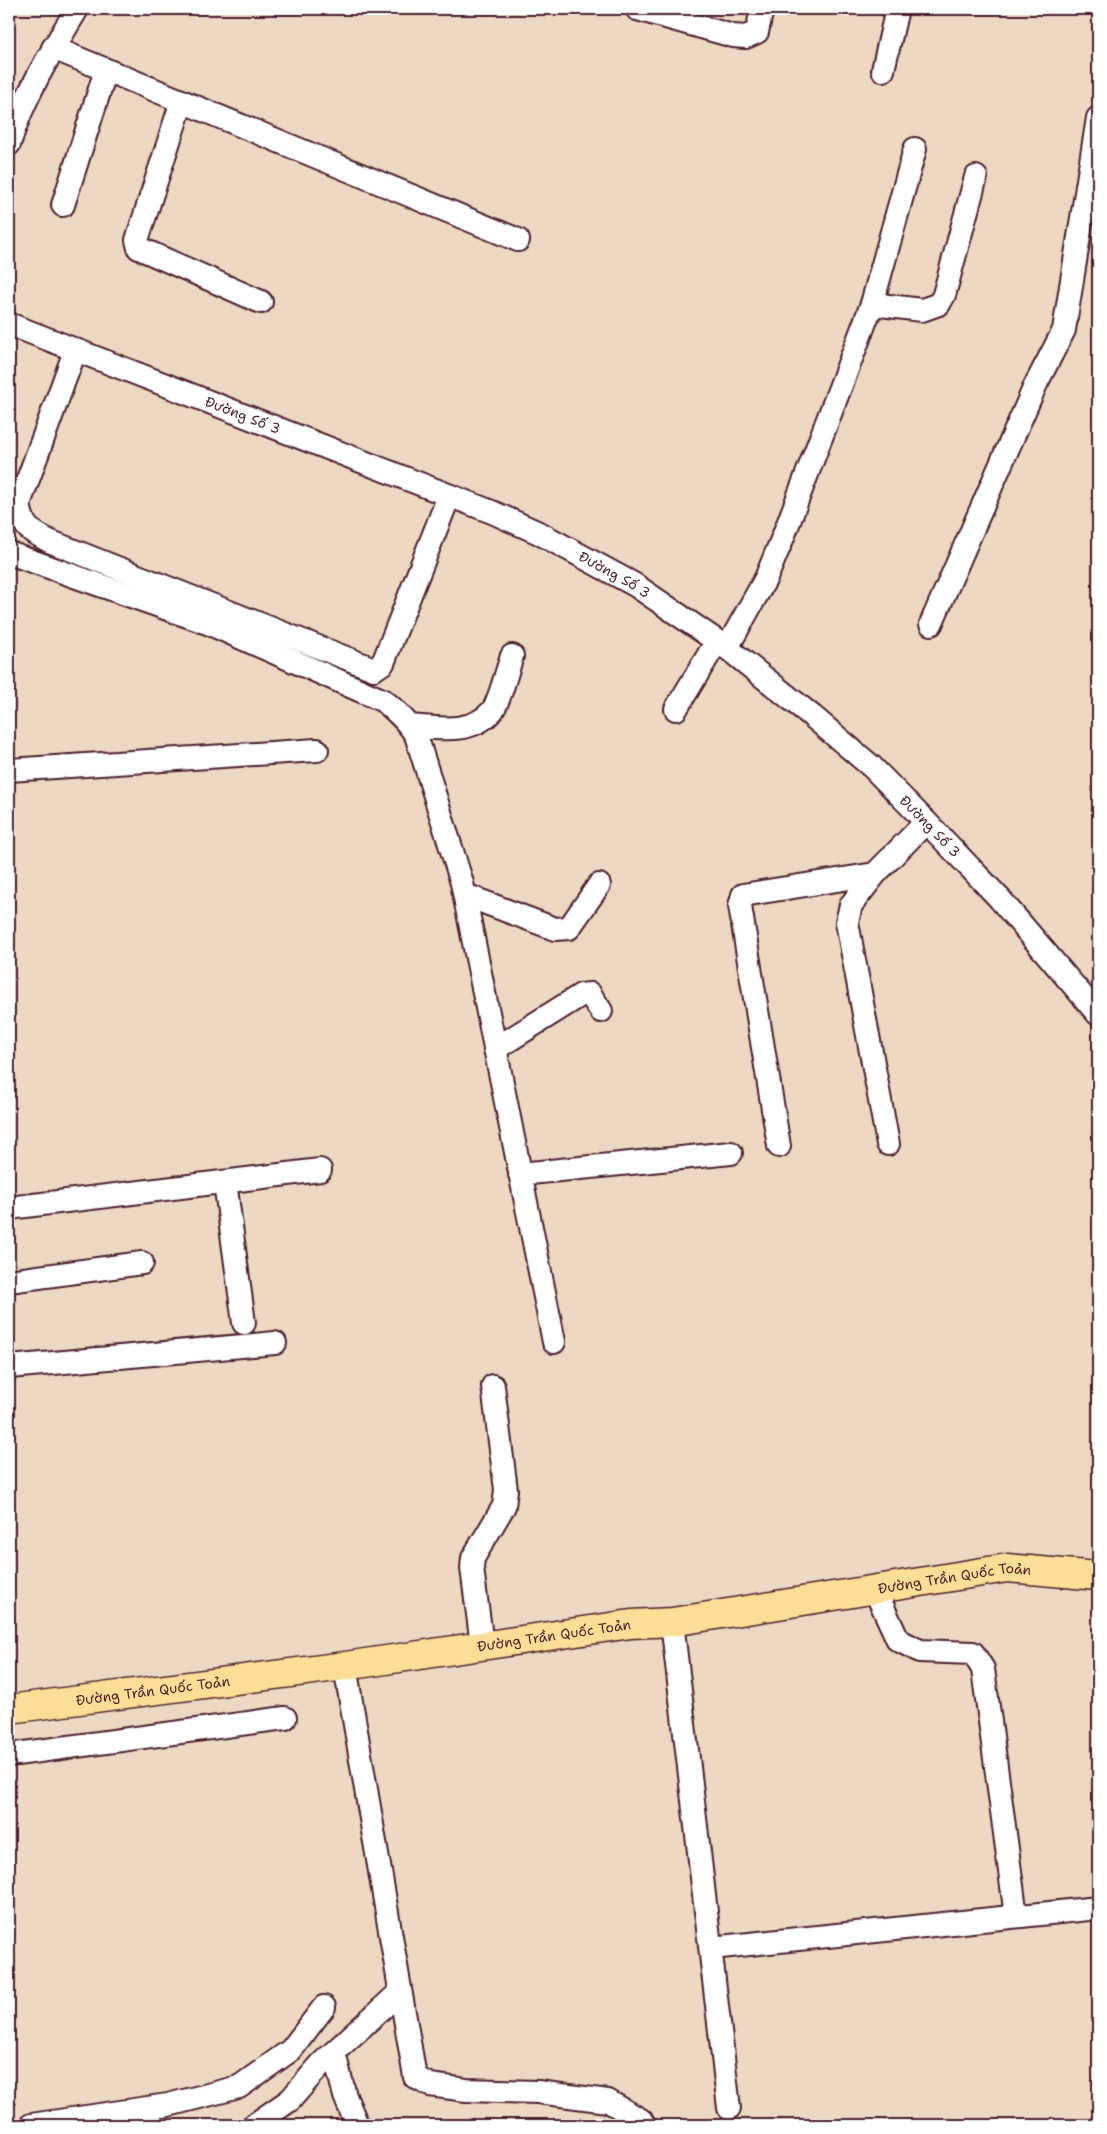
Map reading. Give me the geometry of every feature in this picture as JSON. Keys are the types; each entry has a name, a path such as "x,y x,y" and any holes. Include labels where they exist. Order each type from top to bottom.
{"main road":[{"name":"Đường Trần Quốc Toản","path":"9,1709 345,1666 631,1624 672,1622 1007,1568 1098,1576"}],"street":[{"path":"9,144 14,126 38,74 77,9"},
{"path":"637,9 733,36 746,37 756,32 762,9"},
{"path":"883,70 897,9"},
{"path":"53,48 518,240"},
{"path":"63,205 106,70"},
{"path":"182,102 137,240 139,248 261,302"},
{"path":"932,624 1036,384 1064,330 1098,118"},
{"path":"676,710 766,578 872,304 915,149"},
{"path":"872,304 922,310 940,304 976,177"},
{"name":"Đường Số 3","path":"9,324 539,532 636,585 722,644 872,768 999,898 1098,1014"},
{"path":"76,351 19,504 21,518 26,528 58,545 374,669 383,663 449,496"},
{"path":"9,553 210,624 384,701 404,716 416,735 465,895 554,1342"},
{"path":"410,726 456,729 468,726 481,719 493,710 512,656"},
{"path":"9,770 317,750"},
{"path":"888,1144 846,922 851,905 875,874 926,822"},
{"path":"778,1146 740,906 743,895 875,874"},
{"path":"465,895 555,929 569,928 599,885"},
{"path":"495,1049 581,995 590,994 601,1011"},
{"path":"520,1174 731,1153"},
{"path":"9,1208 320,1170"},
{"path":"225,1182 244,1323"},
{"path":"9,1282 142,1263"},
{"path":"9,1367 274,1343"},
{"path":"482,1645 472,1558 504,1506 506,1490 493,1386"},
{"path":"875,1590 898,1640 920,1651 973,1653 983,1669 1016,1916"},
{"path":"672,1622 712,1948 729,2108"},
{"path":"345,1666 415,2077 430,2085 466,2090 538,2092 608,2101 642,2120 644,2125"},
{"path":"9,1755 285,1718"},
{"path":"712,1948 1098,1908"},
{"path":"254,2125 290,2100 322,2063 400,1992"},
{"path":"31,2125 168,2105 239,2087 291,2050 324,2007"},
{"path":"334,2053 345,2096 357,2125"}],"shaded area":[{"path":"9,9 1098,9 1098,2125 9,2125"}]}
